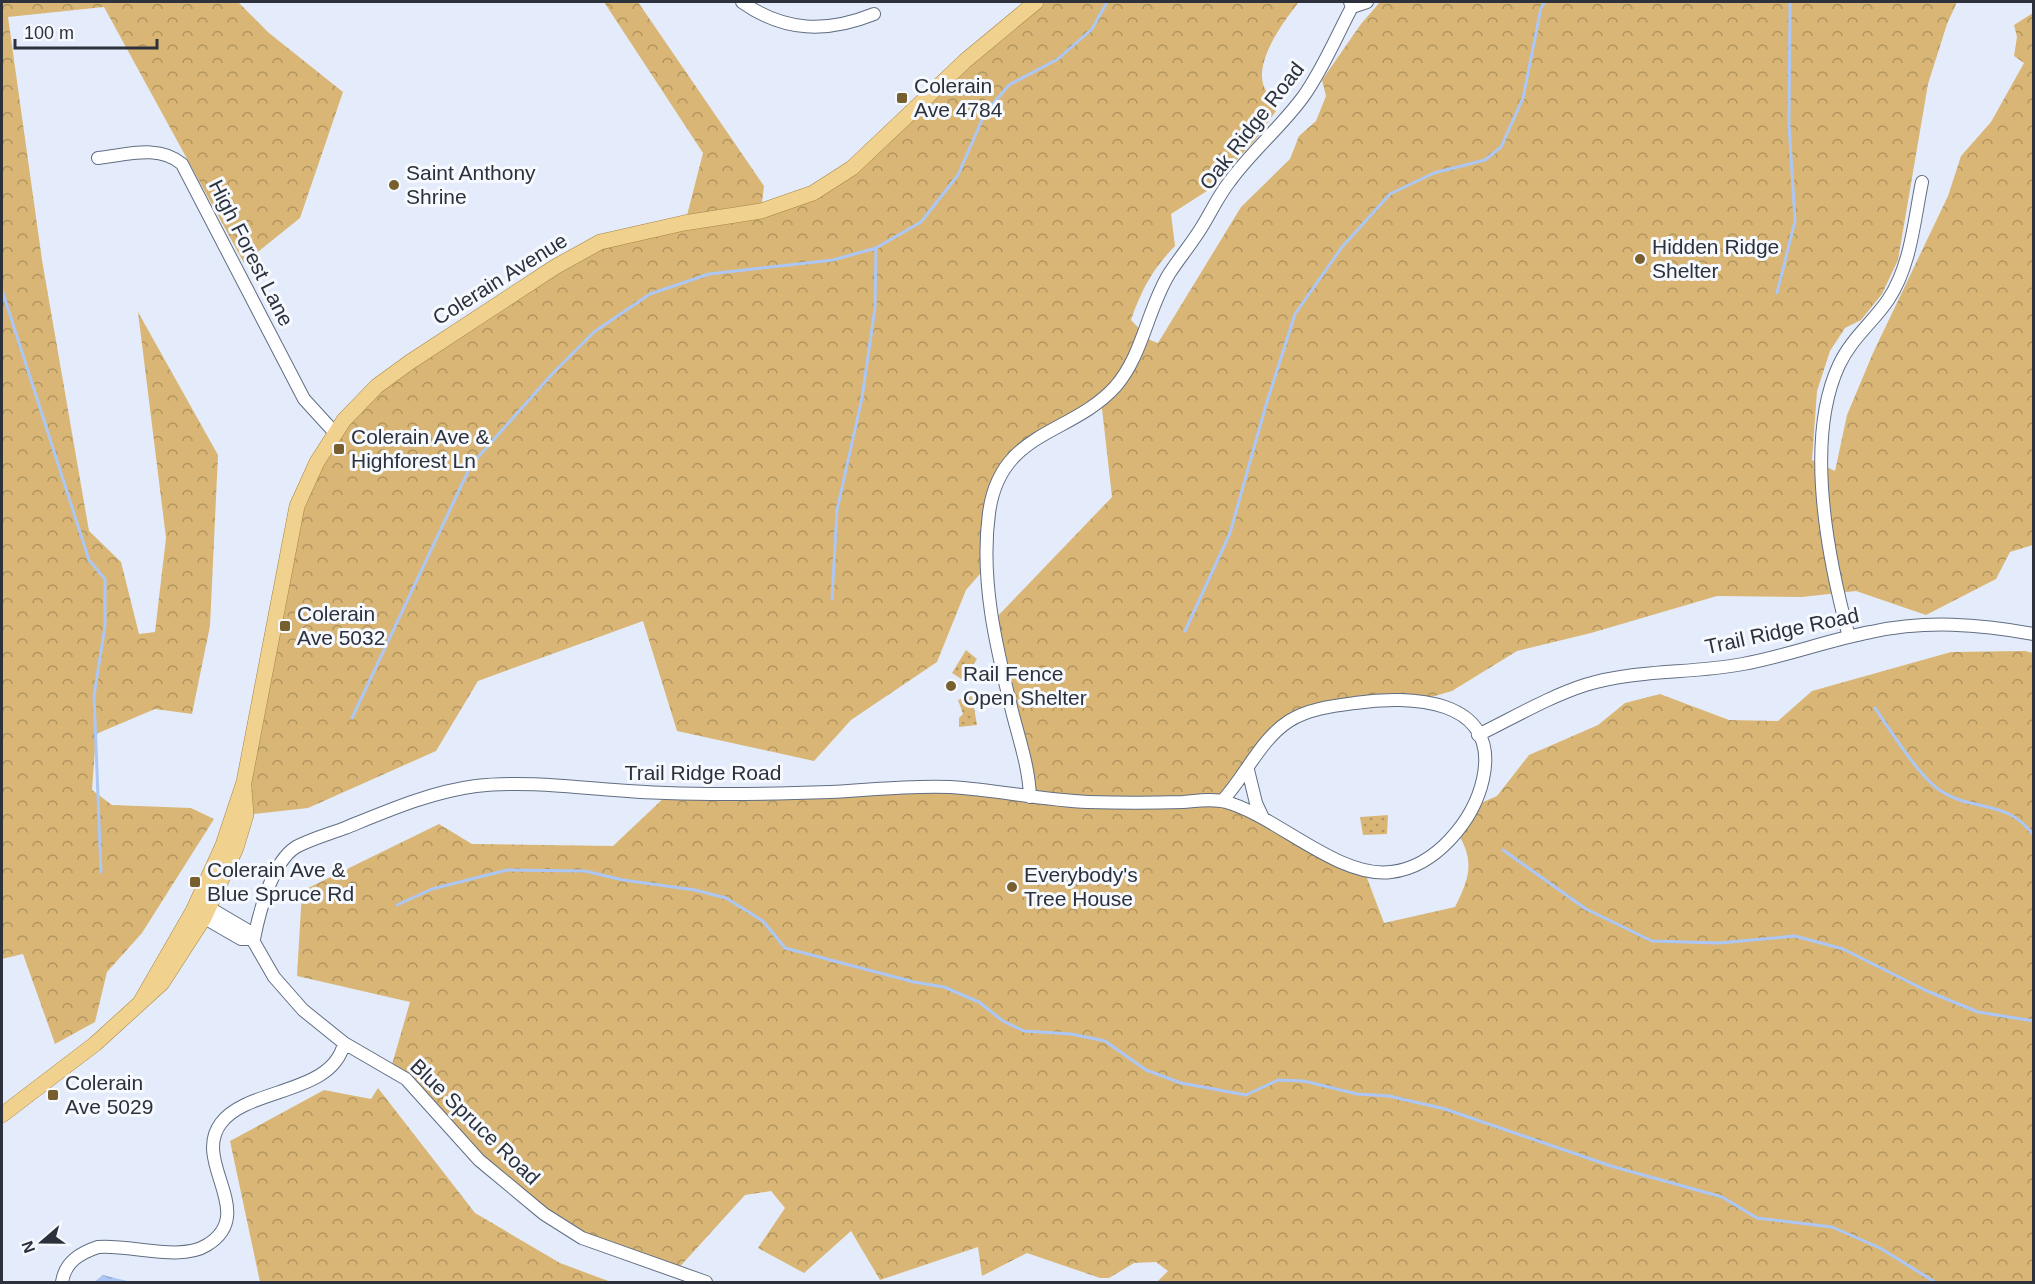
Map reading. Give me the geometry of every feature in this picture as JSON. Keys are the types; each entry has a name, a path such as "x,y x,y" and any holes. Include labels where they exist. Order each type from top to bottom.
{"main road":[{"name":"Colerain Avenue","path":"1013,22 1023,2"},
{"name":"Colerain Avenue","path":"2,1115 95,1044 140,1003 201,909 236,848 246,815 244,782 291,528 307,480 335,433 377,386 555,267 600,242 684,223 761,211 794,201 835,180 852,168 965,61 1036,2"}],"street":[{"path":"742,2 768,16 801,27 826,28 848,25 874,14"},
{"name":"Oak Ridge Road","path":"1030,797 1028,768 994,634 989,598 988,525 993,494 1008,465 1029,443 1101,400 1126,372 1135,356 1159,292 1170,273 1231,179 1303,97 1333,47 1351,4 1366,2"},
{"name":"High Forest Lane","path":"98,158 160,151 174,157 182,164 304,399 335,433"},
{"path":"1849,637 1831,562 1822,492 1822,458 1828,397 1833,380 1848,349 1897,284 1904,267 1922,182"},
{"name":"Trail Ridge Road","path":"1478,735 1540,704 1586,685 1631,676 1743,664 1903,626 1944,623 2034,634"},
{"name":"Trail Ridge Road","path":"254,939 259,915 277,870 291,850 406,804 456,789 508,784 668,794 768,794 952,787 1030,797 1135,803 1223,800 1263,818 1304,842 1352,865 1378,872 1400,870 1429,856 1444,845 1465,821 1474,806 1485,769 1478,735 1468,721 1454,709 1438,703 1385,698 1309,711 1286,723 1272,734 1248,770 1223,800"},
{"path":"1248,770 1256,803 1263,818"},
{"path":"201,909 241,939 254,939"},
{"name":"Blue Spruce Road","path":"201,909 234,921 247,930 254,939 258,951 288,994 344,1043 406,1079 479,1160 566,1229 617,1253 706,1282"},
{"path":"234,921 259,915"},
{"path":"62,1282 71,1261 86,1251 98,1247 186,1252 211,1242 224,1224 228,1213 225,1192 213,1156 214,1137 220,1124 237,1111 309,1080 328,1069 343,1050 344,1043"}],"green space":[{"path":"2,2 238,2 269,33 343,92 300,218 244,263 104,7 8,17 42,260 89,531 121,562 139,634 155,632 166,538 138,312 218,455 210,626 192,714 155,709 96,734 92,790 112,805 191,808 214,819 142,933 107,972 95,1022 55,1044 23,954 2,959"},
{"path":"604,2 638,2 764,186 761,210 813,193 1036,2 1299,2 1278,31 1266,55 1263,67 1262,79 1265,89 1278,108 1256,139 1210,189 1171,214 1175,246 1148,280 1131,320 1150,340 1158,343 1241,207 1290,159 1299,136 1316,121 1326,96 1322,80 1361,24 1380,2 1957,2 1947,24 1928,84 1898,260 1882,294 1861,320 1845,328 1830,351 1817,391 1812,460 1835,471 1847,415 1873,353 1948,196 1961,156 1991,122 2024,63 2014,56 2017,37 2014,25 2033,13 2033,545 2010,552 1996,579 1926,615 1856,591 1802,597 1717,596 1591,633 1517,651 1452,691 1421,700 1385,698 1286,723 1224,800 1364,870 1384,923 1455,907 1464,887 1468,869 1466,852 1457,832 1474,806 1497,796 1529,755 1598,725 1625,703 1660,694 1729,720 1778,721 1812,691 1951,652 2025,651 2033,653 2033,1282 1157,1282 1168,1271 1156,1262 1134,1263 1109,1278 1100,1278 1027,1253 982,1276 978,1247 880,1280 851,1231 804,1273 758,1248 785,1208 771,1191 745,1195 675,1272 617,1253 544,1214 391,1068 410,1002 297,976 302,891 439,824 472,844 613,846 668,794 882,788 1030,797 991,623 1112,497 1101,400 1039,435 999,480 987,566 966,590 937,662 851,720 814,761 677,731 643,621 478,681 436,751 308,808 246,815 244,782 297,506 358,406 583,251 685,223 703,153"},
{"path":"966,650 977,659 963,680 952,673"},
{"path":"972,696 977,725 959,727 959,718 963,714 958,700"},
{"path":"1388,815 1387,834 1363,835 1360,817"},
{"path":"378,1088 475,1213 560,1263 611,1282 260,1282 230,1141 324,1090 371,1099"}],"water":[{"path":"103,1275 131,1282 94,1282"}],"waterway":[{"path":"352,718 471,465 553,373 594,332 650,294 709,274 833,260 876,248 921,222 958,175 985,113 1009,85 1058,59 1092,29 1107,2"},
{"path":"1185,631 1230,533 1266,405 1295,314 1342,247 1390,194 1434,173 1485,160 1501,147 1523,98 1541,8 1545,2"},
{"path":"1777,293 1795,221 1789,124 1790,2"},
{"path":"832,599 837,510 862,398 875,308 876,248"},
{"path":"2,290 89,560 105,579 105,626 94,696 101,872"},
{"path":"1875,708 1906,753 1933,785 1954,798 2013,816 2034,836"},
{"path":"1503,850 1586,909 1652,941 1719,943 1795,936 1843,949 1927,991 1978,1012 2034,1021"},
{"path":"397,905 432,889 507,870 585,871 623,880 695,890 726,898 763,921 785,948 914,982 944,987 979,1002 1003,1021 1024,1031 1071,1034 1105,1041 1146,1070 1181,1083 1246,1095 1278,1080 1304,1081 1357,1094 1389,1096 1445,1109 1611,1166 1722,1197 1757,1218 1832,1227 1880,1248 1935,1282"}],"place":[{"name":"Colerain Ave 4784","path":"902,98"},
{"name":"Saint Anthony Shrine","path":"394,185"},
{"name":"Hidden Ridge Shelter","path":"1640,259"},
{"name":"Colerain Ave & Highforest Ln","path":"339,449"},
{"name":"Colerain Ave 5032","path":"285,626"},
{"name":"Rail Fence Open Shelter","path":"951,686"},
{"name":"Colerain Ave & Blue Spruce Rd","path":"195,882"},
{"name":"Everybody's Tree House","path":"1012,887"},
{"name":"Colerain Ave 5029","path":"53,1095"}]}
